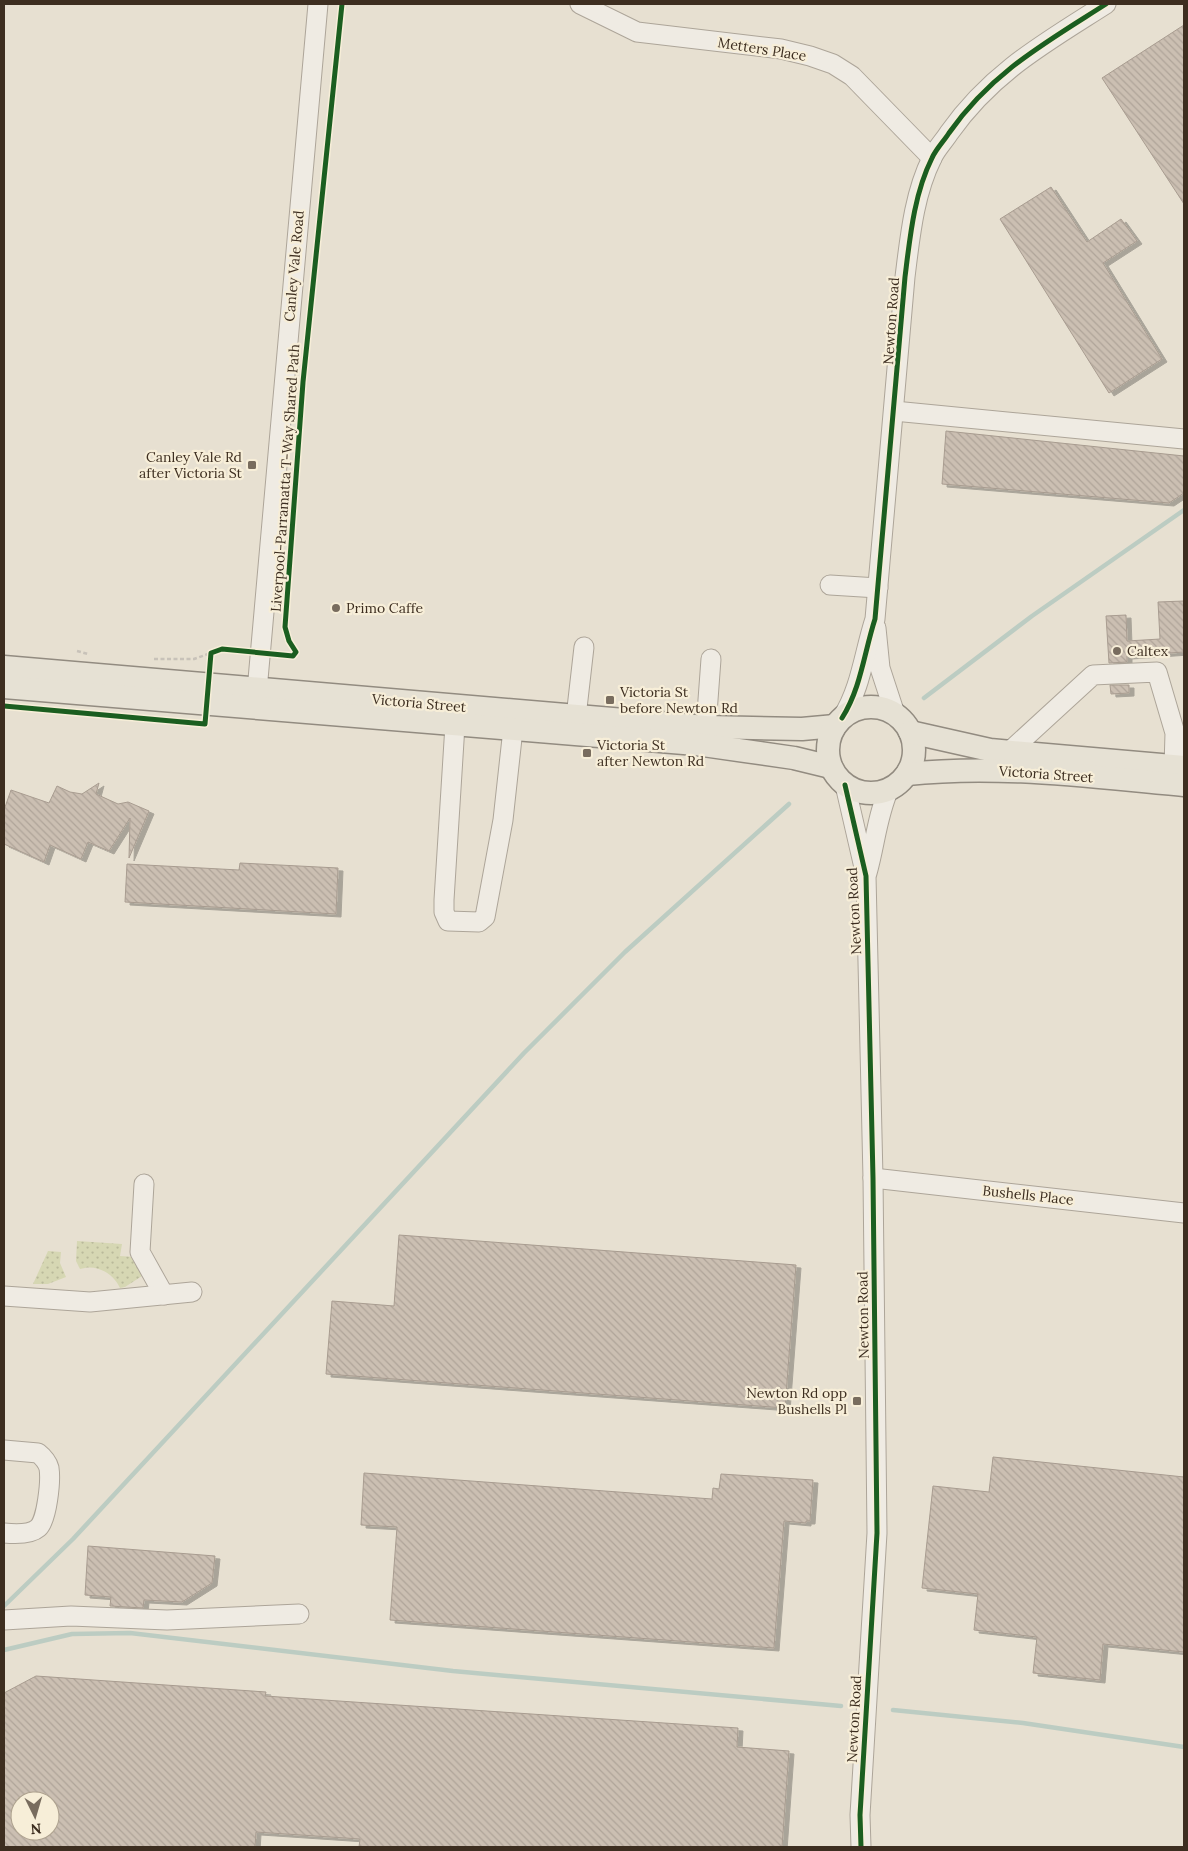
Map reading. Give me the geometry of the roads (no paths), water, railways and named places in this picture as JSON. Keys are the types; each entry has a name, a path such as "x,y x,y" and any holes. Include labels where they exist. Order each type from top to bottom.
{"main road":[{"name":"Victoria Street","path":"4,667 208,684 256,699 455,725 749,750 831,767"},
{"name":"Victoria Street","path":"4,686 576,717 706,727 802,729 838,722"},
{"path":"872,707 895,714 910,732 914,746 913,761 907,774 889,790 866,793 845,785 831,767 827,754 829,739 838,722 861,708 872,707"},
{"name":"Victoria Street","path":"910,732 948,742 1009,752 1181,773"},
{"name":"Victoria Street","path":"907,774 948,770 1181,773"}],"street":[{"name":"Canley Vale Road","path":"256,699 318,4"},
{"name":"Newton Road","path":"895,714 880,668 875,619 910,234 918,197 932,158 982,92 1015,62 1103,5"},
{"name":"Metters Place","path":"584,6 638,32 781,50 810,56 833,64 852,76 932,158"},
{"path":"894,410 1184,439"},
{"path":"830,585 878,588"},
{"name":"Newton Road","path":"838,722 852,702 875,619"},
{"path":"576,717 584,647"},
{"path":"706,727 711,659"},
{"path":"1009,752 1093,675 1157,672 1175,733 1181,773"},
{"path":"455,725 444,900 444,912 448,920 479,922 486,917 502,820 513,730"},
{"name":"Newton Road","path":"845,785 866,876 873,1178 877,1533 860,1815 861,1847"},
{"path":"866,876 874,846 877,824 889,790"},
{"name":"Bushells Place","path":"873,1178 1184,1213"},
{"path":"144,1184 140,1252 164,1295"},
{"path":"4,1296 90,1302 192,1292"},
{"path":"4,1450 38,1452 46,1461 49,1470 44,1522 36,1530 18,1534 4,1533"},
{"path":"12,1620 71,1616 167,1620 299,1614"}],"waterway":[{"path":"924,698 1032,616 1184,510"},
{"path":"4,1606 73,1539 524,1053 625,952 789,804"},
{"path":"4,1650 72,1634 130,1633 453,1671 841,1706"},
{"path":"893,1710 1023,1723 1184,1747"}],"place":[{"name":"Canley Vale Rd after Victoria St","path":"252,465"},
{"name":"Primo Caffe","path":"336,608"},
{"name":"Caltex","path":"1117,651"},
{"name":"Victoria St before Newton Rd","path":"610,700"},
{"name":"Victoria St after Newton Rd","path":"587,753"},
{"name":"Newton Rd opp Bushells Pl","path":"857,1401"}]}
